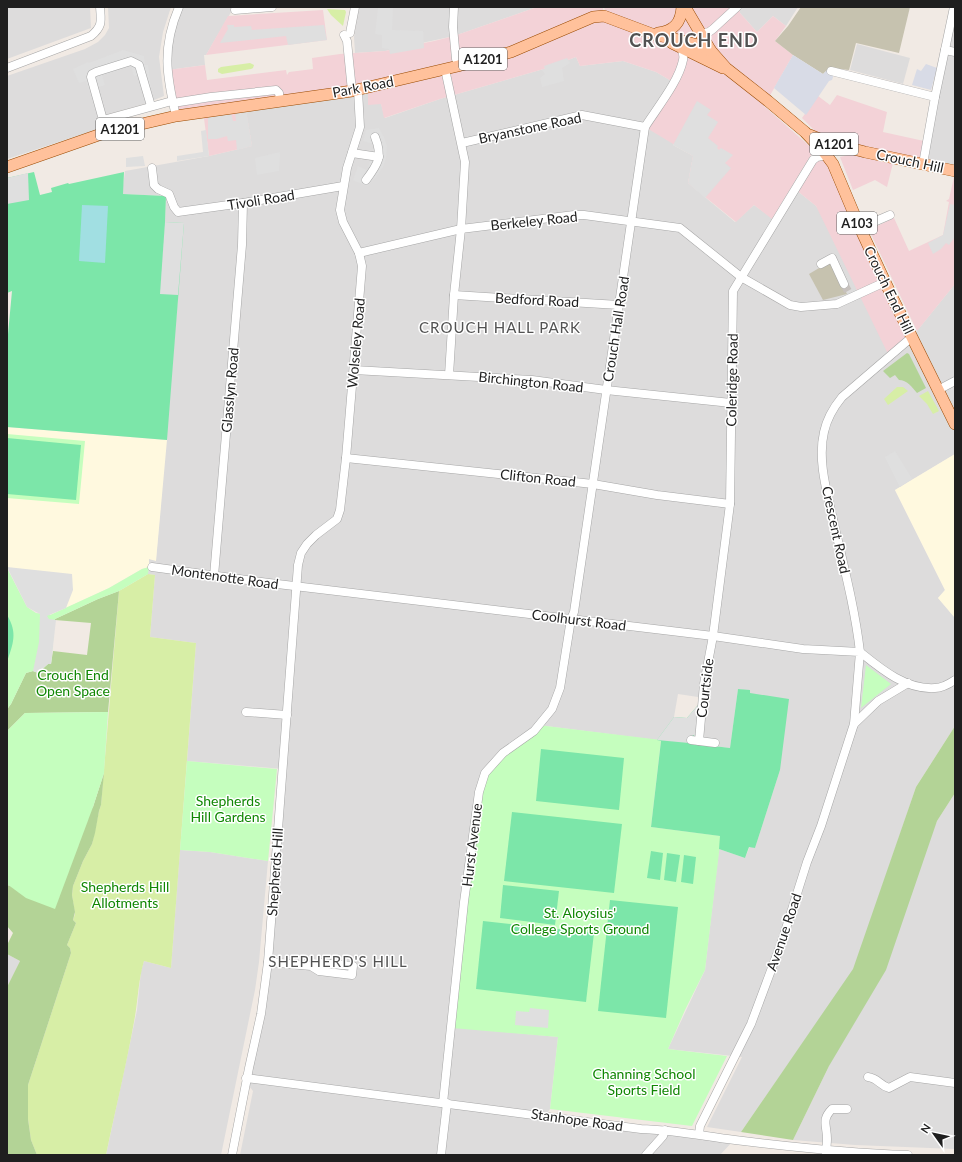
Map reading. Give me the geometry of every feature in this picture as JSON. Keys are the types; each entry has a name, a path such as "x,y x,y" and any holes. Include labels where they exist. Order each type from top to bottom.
{"main road":[{"path":"652,34 666,32 674,28 679,22 684,7"},
{"name":"A103","path":"684,7 711,51 726,68 806,132 826,155"},
{"name":"Park Road","path":"7,167 107,132 176,116 355,90 511,52 604,12 652,34 698,45 711,51"},
{"name":"A1201","path":"652,34 726,68"},
{"name":"Crouch Hill","path":"806,132 827,142 865,152 955,171"},
{"name":"Crouch Hill","path":"826,155 843,152 865,152"},
{"name":"Crouch End Hill","path":"826,155 837,171 860,228 885,282 954,420"}],"street":[{"path":"7,68 91,36 101,26 100,7"},
{"path":"176,116 168,70 167,50 170,30 179,7"},
{"path":"235,10 272,7"},
{"name":"Wolseley Road","path":"297,587 298,565 307,544 336,519 340,510 346,458 362,266 358,253 343,222 340,210 343,186 360,127 347,41 347,34 355,7"},
{"path":"454,7 453,26 456,59"},
{"path":"701,34 709,32 737,7"},
{"path":"923,164 935,97 954,7"},
{"name":"Crouch Hall Road","path":"572,619 645,127 673,82 682,64 684,53 682,48"},
{"path":"945,50 955,52"},
{"path":"107,132 91,77 92,74 131,61 139,65 152,106"},
{"path":"445,69 466,162 454,294 449,375"},
{"path":"831,71 935,97"},
{"path":"103,120 152,106 211,97 276,90 279,93 280,100"},
{"name":"Bryanstone Road","path":"462,143 582,115 645,127"},
{"path":"366,180 377,165 379,157 378,145 375,137"},
{"path":"352,153 379,157"},
{"name":"Coleridge Road","path":"713,636 730,504 733,291 813,160 817,157 826,155"},
{"name":"Tivoli Road","path":"152,168 154,185 158,190 169,194 174,207 178,212 243,204 343,186"},
{"name":"Glasslyn Road","path":"214,576 242,245 243,204"},
{"name":"Berkeley Road","path":"358,253 461,229 574,215 680,228 741,277 790,304 801,307 836,304 851,295 885,282"},
{"path":"860,228 890,215"},
{"path":"821,264 832,258 844,284"},
{"name":"Bedford Road","path":"454,294 619,304"},
{"name":"Crescent Road","path":"860,652 857,625 827,491 823,467 823,433 830,413 842,397 912,337"},
{"name":"Birchington Road","path":"354,370 532,380 606,390 731,403"},
{"path":"938,390 955,381"},
{"name":"Clifton Road","path":"346,458 593,484 658,495 730,504"},
{"name":"Montenotte Road","path":"152,567 297,587"},
{"name":"Coolhurst Road","path":"297,587 713,636 803,649 860,652"},
{"name":"Shepherds Hill","path":"232,1155 246,1078 262,1010 268,962 297,587"},
{"name":"Hurst Avenue","path":"441,1155 464,902 479,792 485,773 503,754 534,731 552,709 560,684 572,619"},
{"name":"Courtside","path":"713,636 695,740 715,743"},
{"path":"860,652 884,671 908,683 922,687 936,688 955,680"},
{"name":"Avenue Road","path":"699,1134 700,1126 753,1020 782,941 854,724 860,652"},
{"name":"Avenue Road","path":"854,724 878,701 908,683"},
{"path":"246,712 286,715"},
{"path":"268,962 311,966"},
{"path":"868,1076 874,1078 881,1085 889,1088 910,1077 955,1083"},
{"name":"Stanhope Road","path":"246,1078 641,1129 699,1134 795,1151 908,1155"},
{"path":"826,1152 827,1138 824,1123 827,1113 832,1109 847,1109"},
{"path":"646,1155 663,1136 664,1130"}],"shaded area":[{"path":"7,7 90,7 91,28 7,59"},
{"path":"108,7 171,7 163,32 159,57 164,96 144,104 98,117 101,128 7,159 7,76 85,49 98,42 109,28"},
{"path":"179,7 234,7 206,55 204,55 205,65 168,70"},
{"path":"359,7 537,7 454,36 385,51 355,53 354,37"},
{"path":"378,7 393,7 392,30 423,31 424,48 390,54 389,49 382,48 382,35 375,34"},
{"path":"537,7 603,7 604,15 604,7 739,7 740,13 757,32 773,16 786,26 775,41 793,55 764,106 814,150 772,219 754,205 736,222 688,183 693,156 645,127 673,82 656,72 623,61 580,66 576,57 547,68 440,99 384,118 381,104 368,105 368,88 245,105 252,146 209,156 203,111 176,116 168,70 205,65 207,80 286,70 287,75 289,72 313,69 312,58 340,54 385,51 434,41 454,36"},
{"path":"739,7 798,7 786,26 773,16 757,32 740,13"},
{"path":"801,7 910,7 899,53 856,43 849,70 829,68 823,74 793,55 775,41 788,26"},
{"path":"955,7 955,171 923,164"},
{"path":"323,10 327,40 206,55 228,16"},
{"path":"227,25 234,25 234,27 251,26 252,30 324,25 327,40 288,45 286,36 220,43 228,29"},
{"path":"857,44 910,58 903,84 850,70"},
{"path":"123,50 144,56 145,65 148,65 151,89 148,90 138,75 134,76 131,66 102,75 105,85 89,90 86,81 79,83 73,69 88,62 89,63"},
{"path":"793,55 823,74 829,68 836,68 832,80 829,81 806,115 774,88"},
{"path":"576,57 580,66 623,61 656,72 673,82 673,145 693,156 688,183 735,222 754,205 776,221 795,189 816,206 912,337 955,284 955,418 950,416 955,433 955,454 895,490 945,590 938,598 955,618 955,726 916,787 854,969 741,1132 707,1127 742,1057 668,1049 705,970 719,849 745,858 750,846 755,848 780,770 750,691 738,689 730,748 689,743 690,736 699,715 698,697 678,694 674,717 657,740 538,725 452,1027 558,1037 550,1109 545,1116 734,1140 720,1155 240,1155 253,1091 246,1082 263,1006 283,769 187,761 196,643 150,637 155,575 148,574 149,559 156,560 184,223 165,222 166,196 122,194 125,171 209,156 252,146 245,105 368,88 381,104 385,118 440,99 547,68"},
{"path":"567,58 570,63 562,68 564,81 542,87 540,78 545,74 542,70 545,69 544,66"},
{"path":"926,64 937,68 931,90 912,85 917,69 921,71"},
{"path":"837,95 887,112 883,132 924,141 921,160 823,139 802,118 818,96 830,105"},
{"path":"697,101 711,110 707,115 718,122 708,138 718,146 717,148 719,150 721,148 733,155 725,163 731,168 705,198 688,183 693,156 673,145"},
{"path":"246,109 252,146 237,150 236,140 228,141 227,136 217,139 208,139 208,117 231,113 233,121 236,121 235,111"},
{"path":"379,128 387,146 386,158 383,167 367,186 353,180 358,166 367,170 369,165 374,144 363,141 366,130"},
{"path":"206,130 209,156 177,161 177,156 203,152 201,131"},
{"path":"280,152 279,171 257,175 255,158"},
{"path":"857,153 894,159 887,187 875,180 853,190 840,157"},
{"path":"826,155 912,337 889,356 816,206 795,189 813,160"},
{"path":"143,156 145,166 126,167 126,158"},
{"path":"28,173 29,200 7,204 7,178"},
{"path":"954,177 955,284 917,331 869,230 894,218 909,251 943,235 949,202 946,201 949,199"},
{"path":"950,204 955,205 955,237 949,245 946,243 941,249 933,254 928,243 943,235"},
{"path":"165,222 184,223 178,295 160,294"},
{"path":"831,261 847,294 823,300 809,274"},
{"path":"7,427 167,440 156,561 149,559 149,567 142,569 109,588 51,615 7,568"},
{"path":"895,451 912,479 900,487 885,457"},
{"path":"955,454 955,618 938,598 945,590 895,490"},
{"path":"7,567 72,574 73,590 66,608 47,616 49,619 56,620 51,664 48,664 38,673 33,671 39,642 40,614 27,607"},
{"path":"698,705 699,715 696,734 690,737 689,743 657,740 674,717 687,718"},
{"path":"955,793 955,1149 855,1145 793,1140 829,1066 937,821"},
{"path":"180,850 210,852 268,861 255,990 221,1155 106,1155 137,1010 141,971 144,961 171,968"},
{"path":"7,954 20,961 7,987"},
{"path":"530,1008 549,1010 548,1028 515,1025 516,1011 529,1012"}],"green space":[{"path":"327,9 345,10 346,12 343,26 331,15"},
{"path":"250,63 254,65 251,69 222,74 218,72 218,69 221,67"},
{"path":"34,172 40,195 52,192 51,188 68,183 124,172 123,194 166,196 165,222 184,223 167,440 7,427 7,345 12,291 7,293 7,178"},
{"path":"907,353 909,354 926,388 917,393 911,386 902,380 899,380 895,375 890,378 883,371"},
{"path":"897,387 903,387 908,391 888,405 884,399"},
{"path":"928,391 939,411 933,414 927,404 919,396"},
{"path":"7,434 85,441 79,504 7,498"},
{"path":"7,438 81,445 76,500 7,494"},
{"path":"149,567 148,574 119,591 55,619 51,664 48,664 38,673 33,671 26,673 11,704 8,708 7,707 7,568 27,607 36,613 50,615 109,588 142,569"},
{"name":"Shepherds Hill Allotments","path":"148,574 155,575 150,637 196,643 171,968 144,961 140,976 131,1039 106,1155 37,1155 31,1140 28,1119 28,1085 71,953 70,948 67,945 76,923 73,920 75,914 72,895 73,886 92,844 101,805 119,591"},
{"name":"Crouch End Open Space","path":"119,591 108,712 25,713 7,731 7,707 8,708 11,704 26,673 33,671 38,673 48,664 51,664 53,651 87,655 91,623 55,619"},
{"path":"7,615 12,627 13,644 7,662"},
{"path":"866,665 891,684 861,708"},
{"path":"738,689 750,690 750,693 789,699 780,770 755,848 749,847 745,858 719,849 720,836 651,827 661,741 657,740 674,717 687,718 698,705 694,736 690,737 689,743 730,748"},
{"path":"108,712 104,773 55,909 26,898 7,884 7,731 25,713"},
{"name":"St. Aloysius' College Sports Ground","path":"538,725 661,740 651,827 721,836 705,970 668,1049 727,1056 692,1126 550,1109 558,1037 452,1028 464,902 485,773"},
{"path":"955,726 955,793 937,821 886,970 829,1066 793,1140 741,1132 853,969 916,787"},
{"path":"541,749 624,758 619,810 536,801"},
{"name":"Shepherds Hill Gardens","path":"187,761 277,769 268,861 210,852 180,850"},
{"path":"104,773 101,805 92,844 73,886 72,895 75,912 73,920 76,923 67,945 70,948 71,953 28,1085 28,1119 31,1140 37,1155 7,1155 7,987 20,961 7,954 7,945 13,933 7,926 7,884 9,886 93,807"},
{"path":"512,812 622,824 614,893 504,881"},
{"path":"651,851 663,853 660,880 647,878"},
{"path":"667,853 680,855 676,882 664,880"},
{"path":"684,855 696,857 693,884 681,882"},
{"path":"503,885 559,891 555,925 500,918"},
{"path":"610,900 678,907 666,1018 598,1011"},
{"path":"483,921 594,933 586,1002 476,989"}],"water":[{"path":"82,205 108,206 105,263 79,261"}],"tunnel":[{"path":"844,284 849,293"}],"district":[{"name":"CROUCH END","path":"694,41"},
{"name":"CROUCH HALL PARK","path":"500,328"},
{"name":"SHEPHERD'S HILL","path":"338,962"}],"park label":[{"name":"Channing School Sports Field","path":"644,1082"}]}
